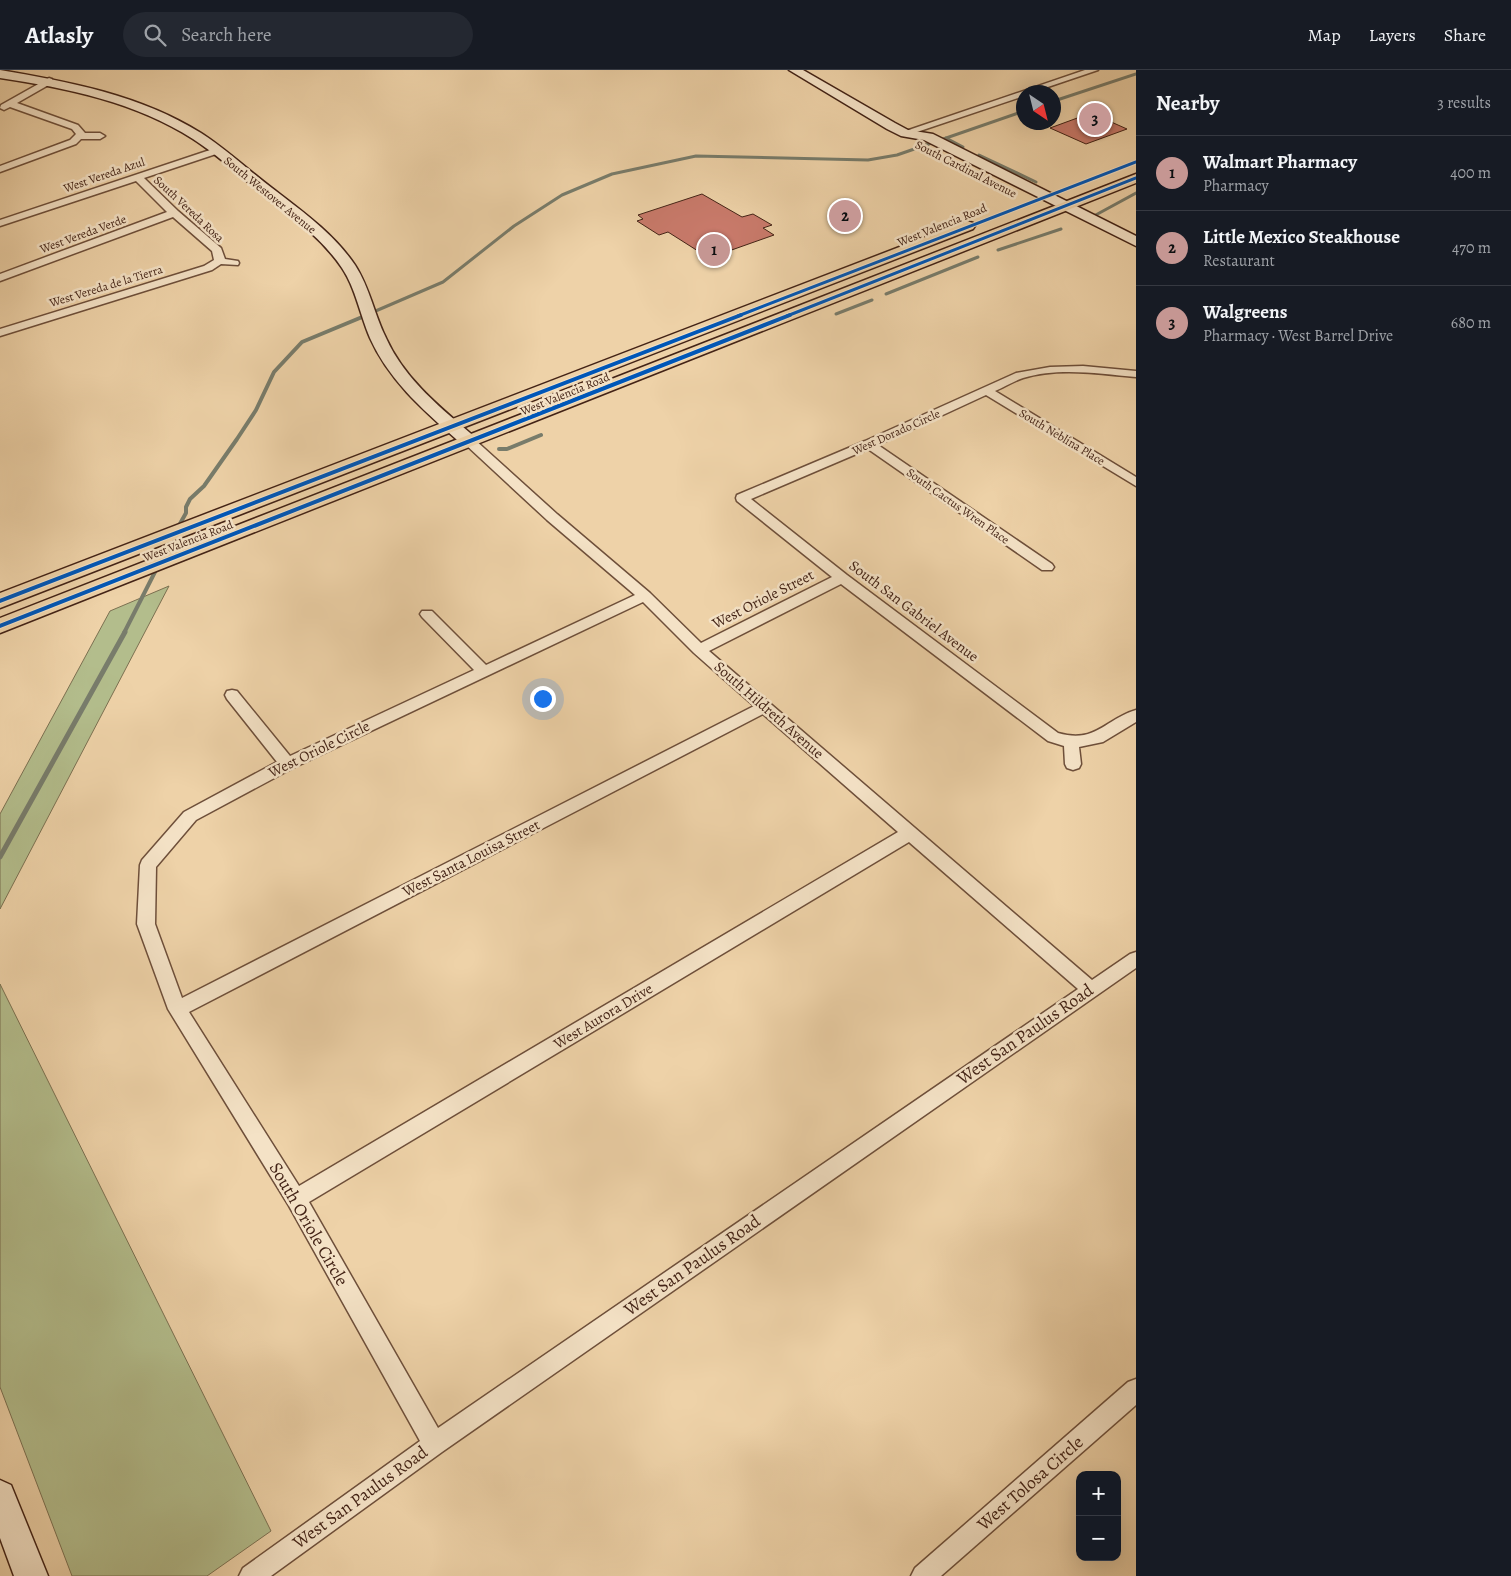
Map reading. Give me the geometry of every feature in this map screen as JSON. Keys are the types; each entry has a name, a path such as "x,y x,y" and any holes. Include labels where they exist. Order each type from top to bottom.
{"main road":[{"name":"West Valencia Road","path":"0,626 795,314 1046,204 1136,162"},
{"name":"West Valencia Road","path":"0,601 1029,202 1065,206 1136,178"},
{"path":"779,300 795,314"}],"street":[{"name":"South Cardinal Avenue","path":"795,70 938,155 1029,202"},
{"path":"1049,85 1094,70"},
{"name":"South Westover Avenue","path":"0,74 49,81 99,93 149,111 188,130 216,151 328,242 344,260 360,289 374,330 392,366 415,394 452,427"},
{"path":"0,109 49,81"},
{"path":"909,138 1016,96"},
{"path":"10,104 74,127 79,131 79,136"},
{"path":"0,169 65,146 79,136 100,136"},
{"name":"South Cardinal Avenue","path":"909,138 928,137 953,150 1136,257"},
{"name":"West Vereda Azul","path":"0,223 216,151"},
{"name":"South Vereda Rosa","path":"137,177 174,213 217,250 220,257 219,261"},
{"path":"1065,206 1136,242"},
{"name":"West Vereda Verde","path":"0,278 174,213"},
{"path":"219,261 234,263"},
{"name":"West Vereda de la Tierra","path":"0,333 208,268 219,261"},
{"name":"West Dorado Circle","path":"742,498 870,444 1020,375 1050,370 1083,369 1136,374"},
{"name":"South Neblina Place","path":"987,391 1136,482"},
{"name":"South Hildreth Avenue","path":"452,427 552,518 645,596 699,650 1090,989"},
{"name":"South Cactus Wren Place","path":"870,444 1048,567"},
{"name":"South San Gabriel Avenue","path":"742,498 842,578 1041,729 1053,737 1071,742"},
{"name":"West Oriole Street","path":"699,650 842,578"},
{"name":"West Oriole Circle","path":"178,1009 146,924 148,865 190,816 287,764 645,596"},
{"path":"427,614 484,671"},
{"path":"232,694 287,764"},
{"name":"West Santa Louisa Street","path":"178,1009 765,707"},
{"path":"1073,764 1071,742 1080,744 1096,739 1136,715"},
{"name":"West Aurora Drive","path":"296,1199 910,833"},
{"name":"West San Paulus Road","path":"251,1576 434,1444 1136,958"},
{"name":"South Oriole Circle","path":"178,1009 296,1199 434,1444"},
{"name":"West Tolosa Circle","path":"923,1576 1136,1390"},
{"path":"0,1496 31,1576"}],"green space":[{"path":"169,586 0,909 0,814 110,611"},
{"path":"0,984 271,1531 207,1576 72,1576 0,1387"}],"building":[{"path":"1091,113 1127,129 1086,144 1054,130 1061,130 1061,124"},
{"path":"702,194 742,217 753,214 772,225 763,228 774,235 709,258 668,232 659,235 637,221 643,219 638,215"}],"waterway":[{"path":"1061,99 1136,74"},
{"path":"946,138 1016,114"},
{"path":"364,316 443,282 514,226 562,195 612,174 696,156 868,160 897,155 946,138"},
{"path":"946,138 963,147"},
{"path":"979,155 1036,182"},
{"path":"1092,217 1136,193"},
{"path":"998,250 1061,229"},
{"path":"886,294 978,257"},
{"path":"836,314 872,300"},
{"path":"177,529 186,513 186,507 190,499 204,486 237,439 256,410 274,372 302,342 367,315"},
{"path":"499,449 507,449 541,435"},
{"path":"162,558 173,537"},
{"path":"124,633 158,566"},
{"path":"0,857 125,632"}],"cycle path":[{"path":"0,601 1136,162"},
{"path":"0,626 1136,178"}],"place":[{"name":"Walgreens","path":"1095,119"},
{"name":"Little Mexico Steakhouse","path":"845,216"},
{"name":"Walmart Pharmacy","path":"714,250"}]}
